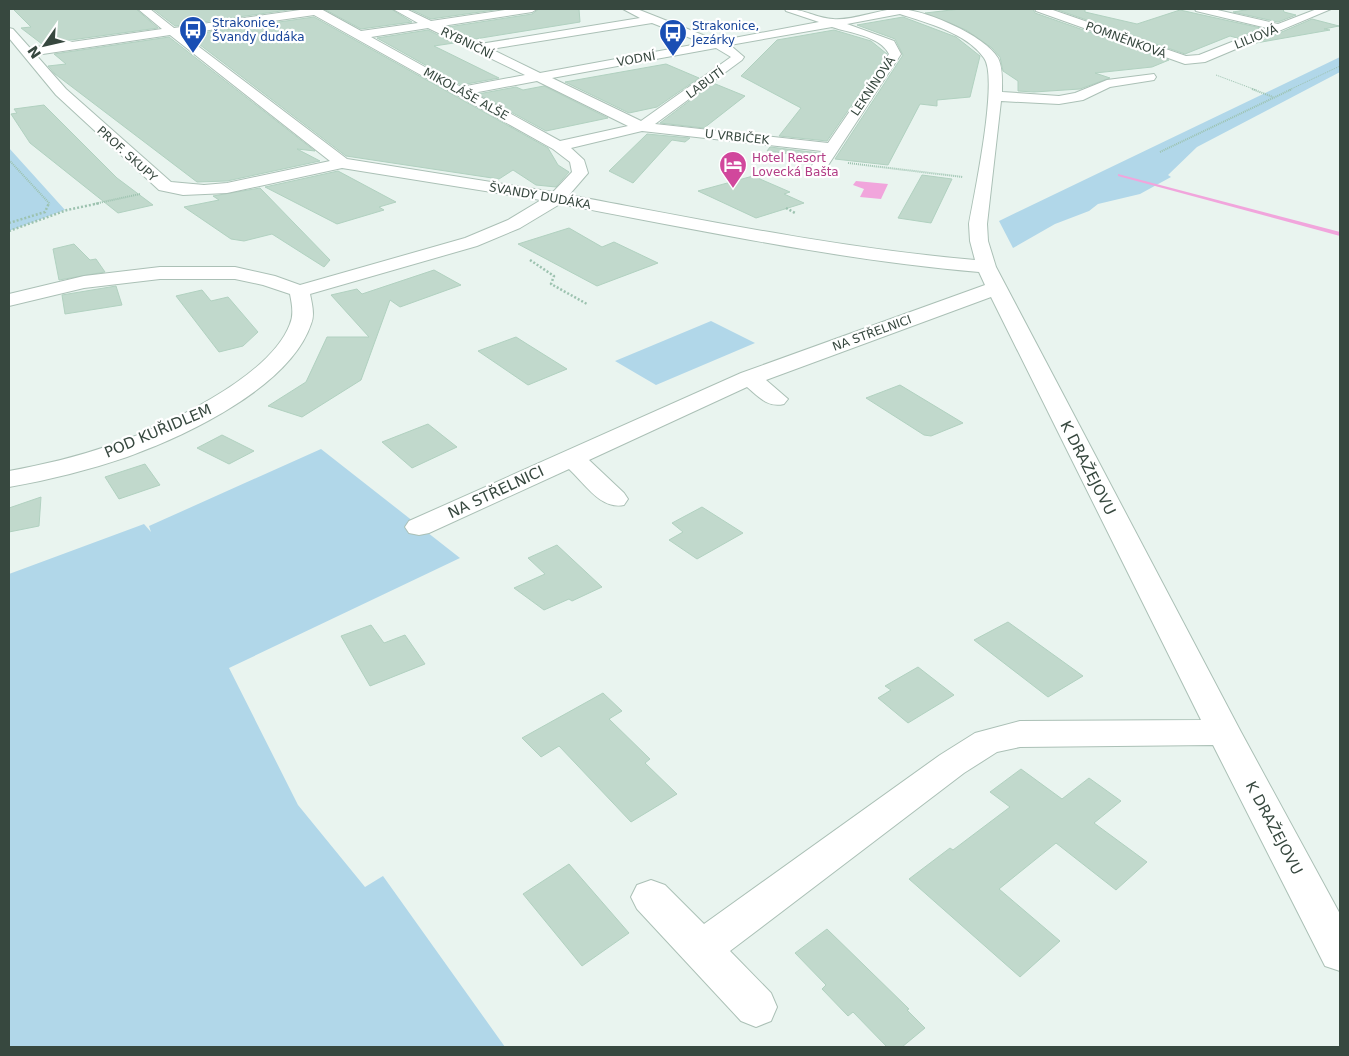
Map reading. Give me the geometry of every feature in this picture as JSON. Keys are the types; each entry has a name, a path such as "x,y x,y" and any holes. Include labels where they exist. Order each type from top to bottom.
{"street":[{"name":"ŠVANDY DUDÁKA","path":"143,9 342,163 557,198 766,237 925,262 991,278"},
{"name":"RYBNIČNÍ","path":"398,9 642,127"},
{"path":"360,35 532,9"},
{"name":"LABUTÍ","path":"558,146 642,127 738,57 736,54 716,44 628,9"},
{"name":"LEKNÍNOVÁ","path":"790,9 881,38 890,44 896,54 825,158"},
{"name":"POMNĚNKOVÁ","path":"1040,9 1185,60"},
{"path":"1200,9 1280,28"},
{"name":"LILIOVÁ","path":"1185,60 1201,59 1326,9"},
{"path":"28,52 314,10"},
{"name":"MIKOLÁŠE ALŠE","path":"314,10 460,90 558,146 576,159 581,168 580,172 557,198"},
{"name":"VODNÍ","path":"460,90 898,10"},
{"name":"K DRAŽEJOVU","path":"898,10 950,30 980,48 991,58 996,69 994,96 978,224 979,241 991,278 1224,732 1340,953"},
{"path":"477,48 649,17 668,11"},
{"name":"PROF. SKUPY","path":"9,31 61,92 107,136 168,188 184,191 218,190 342,163"},
{"path":"994,96 1059,100 1078,97 1107,84 1149,77"},
{"name":"U VRBIČEK","path":"642,127 825,158"},
{"path":"9,300 111,278 193,272 235,273 268,280 299,291 472,242 514,224 557,198"},
{"name":"NA STŘELNICI","path":"419,527 572,456 749,378 991,278"},
{"name":"POD KUŘIDLEM","path":"9,479 120,451 193,419 222,403 247,386 284,354 301,326 304,308 299,291"},
{"path":"749,378 776,399"},
{"path":"572,456 615,499"},
{"path":"702,949 952,764 987,742 1020,734 1224,732"},
{"path":"651,896 756,1008"}],"path":[{"path":"1160,152 1340,66"},
{"path":"1214,74 1273,97"},
{"path":"825,158 984,179"},
{"path":"9,160 50,204 45,212 9,223"},
{"path":"9,231 63,211 168,188"},
{"path":"786,208 795,213"},
{"path":"530,260 533,264 554,276 551,284 587,304"}],"shaded area":[{"path":"1340,57 1340,72 1197,147 1168,175 1171,177 1140,194 1098,204 1089,211 1055,224 1013,248 999,221"},
{"path":"9,148 65,210 9,231"},
{"path":"856,181 888,184 881,199 860,197 864,189 853,185"},
{"path":"711,321 755,343 656,385 615,361"},
{"path":"321,449 460,558 229,668 298,805 365,887 383,876 505,1047 9,1047 9,574 144,524 151,532 149,526"}],"building":[{"path":"13,9 136,9 158,28 42,44 21,28 31,27"},
{"path":"153,9 295,9 175,26"},
{"path":"324,9 391,9 412,22 361,29"},
{"path":"410,9 501,9 431,19"},
{"path":"539,9 579,9 580,22 475,39 448,27 532,14"},
{"path":"960,9 1033,9 1035,13 1169,60 1152,67 1095,73 1110,78 1080,89 1034,92 1018,91 1018,81 1003,71 1000,57 992,48 966,30 925,13"},
{"path":"1055,9 1085,9 1085,12 1137,24 1180,10 1261,28 1237,38 1230,36 1185,54"},
{"path":"1251,9 1283,9 1284,12 1296,15 1278,22 1233,12"},
{"path":"314,17 548,148 558,165 569,172 556,187 536,185 513,170 499,179 346,156 187,35"},
{"path":"903,17 956,37 980,56 970,97 937,100 937,106 920,104 888,165 835,159 903,55 895,39 857,25"},
{"path":"1312,19 1339,26 1324,29 1330,30 1256,43"},
{"path":"428,30 454,43 434,46 499,78 461,85 377,38"},
{"path":"834,30 871,41 887,54 827,141 779,136 801,108 741,76 777,40"},
{"path":"169,37 315,151 297,149 320,161 227,181 197,182 55,74 48,66 66,64 54,54"},
{"path":"666,64 699,78 657,107 629,113 565,82"},
{"path":"713,83 745,96 704,128 660,123"},
{"path":"544,86 608,118 546,131 478,94 516,87 523,90"},
{"path":"44,105 117,178 153,205 118,213 30,143 11,114 17,113 14,109"},
{"path":"647,134 690,138 685,142 672,140 633,183 609,171"},
{"path":"770,147 819,153 816,157 767,151"},
{"path":"338,171 396,202 379,207 384,210 337,224 265,187"},
{"path":"922,175 952,179 931,223 898,218"},
{"path":"753,176 790,192 784,194 804,203 756,218 698,191"},
{"path":"260,188 330,260 324,267 272,234 244,241 231,239 184,207 219,200 213,196"},
{"path":"569,228 602,247 614,242 658,263 597,286 518,244"},
{"path":"74,244 90,260 96,259 105,272 59,280 53,249"},
{"path":"434,270 461,285 400,307 390,300 361,380 302,417 268,406 306,382 327,337 369,337 331,295 357,289 362,294"},
{"path":"116,286 122,305 65,314 62,295"},
{"path":"202,290 211,301 228,297 258,332 243,346 219,352 176,296"},
{"path":"516,337 567,369 528,385 478,351"},
{"path":"900,385 963,423 931,436 924,435 866,398"},
{"path":"428,424 457,447 412,468 382,442"},
{"path":"222,435 254,451 229,464 197,448"},
{"path":"145,464 160,485 119,499 105,477"},
{"path":"41,497 39,526 9,532 9,508"},
{"path":"702,507 743,533 697,559 669,540 683,532 672,523"},
{"path":"557,545 602,587 572,601 569,599 544,610 514,588 545,574 528,558"},
{"path":"1008,622 1083,676 1048,697 974,640"},
{"path":"371,625 384,643 405,635 425,664 370,686 341,636"},
{"path":"918,667 954,695 908,723 878,698 891,690 885,686"},
{"path":"603,693 622,711 609,719 650,759 645,763 677,794 631,822 559,746 541,757 522,738"},
{"path":"1021,769 1062,799 1089,778 1121,801 1094,823 1147,862 1116,890 1056,843 999,889 1060,941 1020,977 909,879 950,848 953,850 1010,807 990,792"},
{"path":"569,864 629,933 582,966 523,894"},
{"path":"827,929 909,1009 907,1010 925,1028 902,1047 887,1047 853,1012 848,1016 822,989 826,985 795,953"}],"waterway":[{"path":"1120,175 1340,234"}],"place":[{"name":"Strakonice, Švandy dudáka","path":"193,54"},
{"name":"Strakonice, Jezárky","path":"673,57"},
{"name":"Hotel Resort Lovecká Bašta","path":"733,189"}]}
